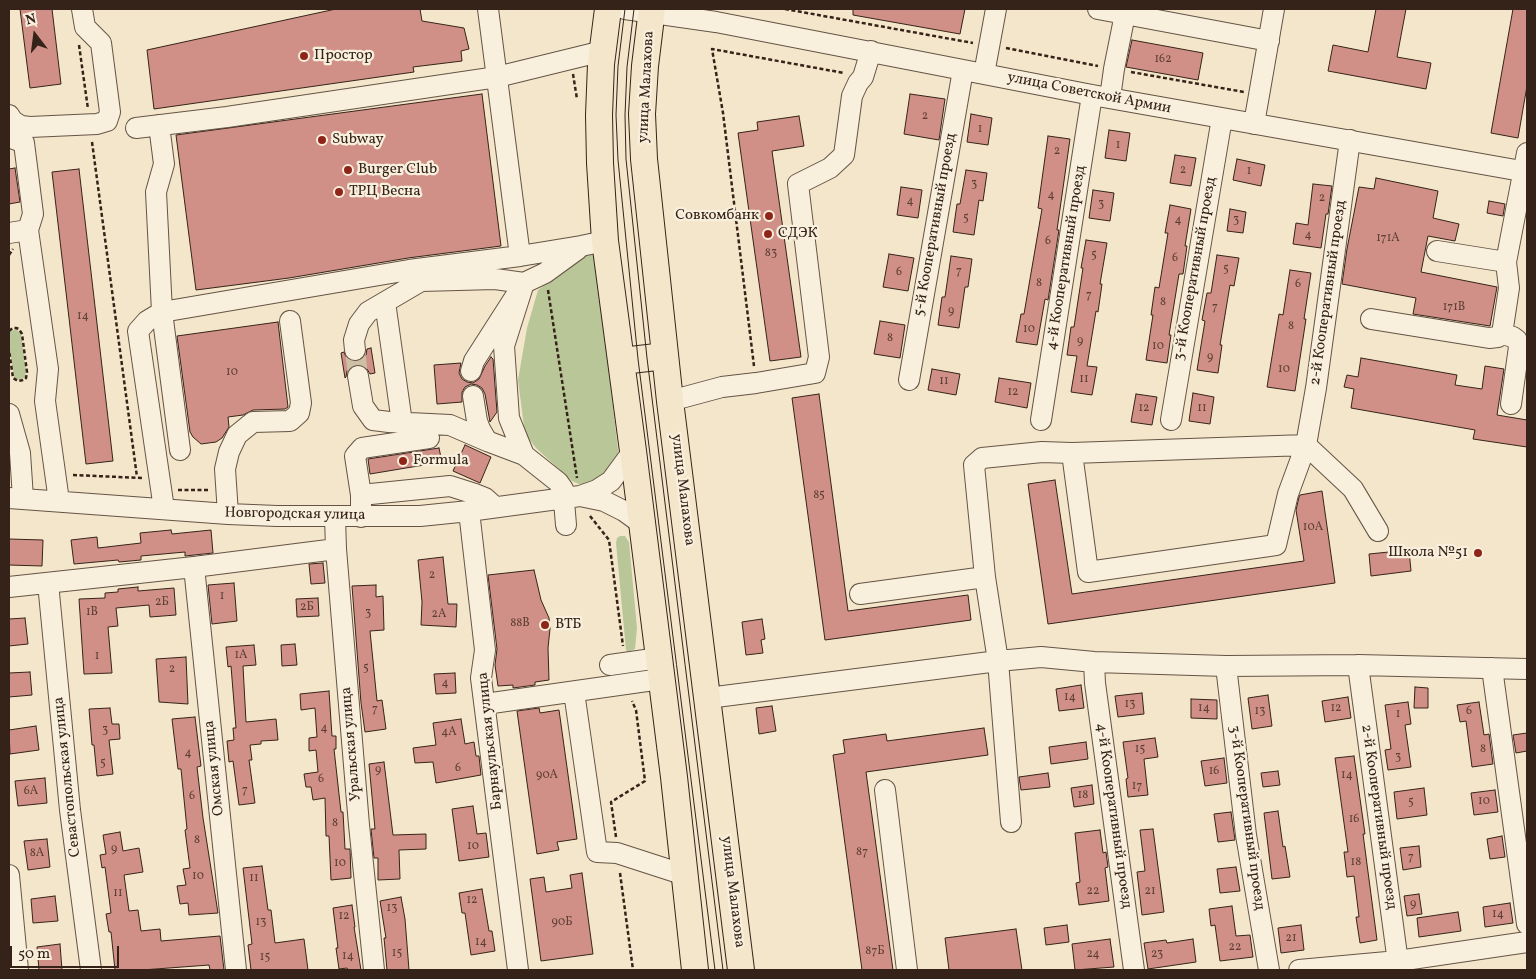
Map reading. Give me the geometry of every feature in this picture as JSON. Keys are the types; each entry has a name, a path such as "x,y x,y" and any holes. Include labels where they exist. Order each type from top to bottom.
{"main road":[{"path":"608,9 598,115 600,163 593,243 622,361 686,875 695,970"},
{"name":"улица Малахова","path":"652,10 644,66 642,114 644,159 670,401 741,970"},
{"path":"622,361 665,356"}],"street":[{"path":"9,115 13,121 21,126 30,127 97,124 107,121 110,112 101,43 84,28 82,9"},
{"path":"488,9 520,256"},
{"name":"улица Советской Армии","path":"625,9 652,10 1101,97 1254,124 1350,140 1526,165"},
{"path":"984,74 996,9"},
{"path":"1098,9 1268,41"},
{"path":"1254,124 1274,9"},
{"name":"4-й Кооперативный проезд","path":"1041,420 1101,97 1114,69 1125,14"},
{"path":"136,128 227,117 497,77 603,51"},
{"path":"670,401 722,387 814,373 819,357 798,184 830,168 844,154 852,96 863,77 871,51"},
{"name":"5-й Кооперативный проезд","path":"909,380 963,70"},
{"name":"3-й Кооперативный проезд","path":"1171,420 1222,118"},
{"path":"159,125 164,164 156,192 162,312 180,450"},
{"path":"9,137 24,142 33,214 18,232 48,369 45,401 59,501"},
{"name":"2-й Кооперативный проезд","path":"1072,453 1088,572 1276,545 1288,494 1306,445 1316,388 1350,140"},
{"path":"1502,334 1509,288 1506,262 1526,165"},
{"path":"164,509 138,331 147,321 162,312 409,270 520,256 593,243"},
{"path":"471,371 474,361 524,283 545,273 593,243"},
{"path":"1437,251 1506,262"},
{"path":"355,350 354,340 359,324 368,312 421,281 495,278 524,283"},
{"path":"524,283 504,346 509,418 524,455"},
{"path":"386,302 402,423"},
{"path":"1370,319 1489,338 1498,337 1502,334 1513,337 1517,340 1518,347 1512,404"},
{"path":"228,514 225,469 229,452 237,435 254,422 290,421 299,413 301,403 290,321"},
{"path":"358,376 363,406 373,420 450,425 524,455 558,482 563,489 577,498 604,501 624,511 642,524"},
{"path":"473,396 480,430 487,441"},
{"path":"9,414 20,453 16,498"},
{"path":"361,517 361,495 355,456 362,448 429,438"},
{"path":"1011,822 998,661 985,577 974,465 982,458 1042,452 1072,453 1306,445 1353,489 1378,531"},
{"path":"566,525 577,498 611,482 633,451"},
{"path":"361,495 450,486 485,498 495,507"},
{"name":"Новгородская улица","path":"16,498 228,514 361,517 420,516 577,498"},
{"name":"Барнаульская улица","path":"468,511 485,650 481,678 518,970"},
{"name":"Уральская улица","path":"335,516 336,549 359,825 374,970"},
{"path":"9,587 336,549"},
{"name":"Омская улица","path":"194,567 236,970"},
{"path":"860,594 985,577"},
{"name":"Севастопольская улица","path":"48,583 70,810 91,970"},
{"path":"708,698 1041,657 1094,662 1226,666 1358,665 1527,668"},
{"name":"4-й Кооперативный проезд","path":"1094,662 1095,683 1134,970"},
{"path":"617,664 660,668"},
{"name":"2-й Кооперативный проезд","path":"1358,665 1398,965"},
{"name":"3-й Кооперативный проезд","path":"1226,666 1246,835 1269,970"},
{"path":"485,704 628,684 660,668"},
{"path":"1492,668 1527,924"},
{"path":"574,692 597,852 617,853 686,875"},
{"path":"885,790 908,970"},
{"path":"9,875 18,970"},
{"path":"1299,970 1398,965 1527,942"}],"path":[{"path":"785,9 990,46"},
{"path":"78,38 137,477"},
{"path":"756,383 723,113 712,49 863,77"},
{"path":"545,273 577,498 609,540 617,664"},
{"path":"9,331 16,328 22,334 27,372 24,380 18,381 13,378 9,350"},
{"path":"56,474 137,477 160,480"},
{"path":"628,684 636,710 645,781"}],"green space":[{"path":"586,254 592,254 596,260 619,458 605,479 583,486 572,481 536,448 525,434 518,380 527,328 538,290"},
{"path":"16,329 21,334 26,372 25,377 21,380 14,377 9,343 9,332"},
{"path":"625,536 629,542 637,628 635,649 628,652 626,650 616,543 617,538"}],"building":[{"path":"20,9 52,9 61,84 30,88"},
{"name":"Простор","path":"336,9 420,9 422,21 464,28 469,49 461,51 462,61 413,67 414,72 154,109 147,50"},
{"path":"853,9 965,9 960,34 853,15"},
{"path":"1376,9 1406,9 1397,57 1431,63 1426,89 1328,71 1333,45 1368,52"},
{"path":"1513,9 1527,9 1527,86 1518,138 1491,133"},
{"path":"1132,40 1203,53 1198,80 1126,67"},
{"name":"ТРЦ Весна","path":"482,94 501,246 196,290 176,135"},
{"path":"910,94 945,99 939,140 904,134"},
{"path":"971,114 992,118 988,145 967,142"},
{"path":"799,116 804,146 772,151 801,357 770,361 738,133 758,130 757,122"},
{"path":"1109,130 1130,133 1126,161 1105,158"},
{"path":"1048,136 1070,139 1048,300 1045,299 1037,345 1016,342 1021,314 1024,314 1042,209 1038,208"},
{"path":"1175,155 1196,158 1191,186 1170,183"},
{"path":"1237,159 1265,165 1261,186 1233,180"},
{"path":"15,168 20,202 9,204 9,169"},
{"path":"79,169 113,461 86,464 52,172"},
{"path":"966,170 987,173 983,201 979,200 974,235 953,232 957,204 960,204"},
{"path":"1376,178 1438,191 1433,218 1459,224 1455,241 1428,236 1421,272 1497,287 1490,326 1413,314 1416,298 1342,284 1359,187 1374,189"},
{"path":"1313,184 1332,186 1321,248 1293,244 1296,223 1308,225"},
{"path":"901,187 922,190 918,218 897,215"},
{"path":"1093,190 1114,193 1110,221 1089,218"},
{"path":"1489,201 1505,204 1503,216 1487,213"},
{"path":"1170,205 1191,209 1183,274 1179,274 1169,335 1171,335 1167,363 1146,360 1155,287 1159,288 1168,233 1165,233"},
{"path":"1230,209 1246,212 1243,233 1227,231"},
{"path":"1086,240 1107,243 1100,284 1102,284 1098,312 1096,311 1087,366 1097,367 1092,395 1071,392 1077,356 1067,355 1071,327 1074,327"},
{"path":"889,254 914,258 908,291 883,287"},
{"path":"1217,255 1239,258 1234,286 1230,285 1220,345 1222,345 1218,373 1197,370 1205,321 1202,320 1207,293 1211,293"},
{"path":"951,256 972,259 968,287 965,287 959,328 938,325 942,297 945,297"},
{"path":"1290,270 1311,273 1295,391 1267,387 1279,314 1283,315"},
{"path":"880,321 905,325 900,358 874,354"},
{"path":"278,322 288,407 285,409 253,410 243,415 228,417 229,427 222,438 216,442 201,444 190,432 177,336"},
{"path":"371,348 375,373 370,374 363,365 356,364 350,367 345,378 341,353 344,352 350,361 357,362 366,355 367,349"},
{"path":"491,357 493,359 497,412 490,422 485,394 482,388 477,385 471,384 465,387 462,392 462,402 437,404 434,365 461,363 459,373 462,379 473,383 479,379"},
{"path":"1361,358 1457,375 1455,385 1482,389 1485,366 1504,369 1497,415 1527,420 1527,447 1473,439 1475,430 1351,408 1354,389 1344,387 1347,375 1358,377"},
{"path":"932,369 960,374 956,395 928,390"},
{"path":"999,378 1031,383 1027,408 995,402"},
{"path":"1193,393 1214,397 1210,424 1189,421"},
{"path":"819,394 848,611 968,595 971,620 825,640 792,398"},
{"path":"1136,394 1157,397 1152,425 1131,422"},
{"path":"465,445 491,457 480,483 453,471"},
{"name":"Formula","path":"439,448 442,462 370,474 368,459"},
{"path":"1055,480 1072,594 1304,561 1296,510 1299,497 1300,495 1322,491 1335,583 1048,624 1028,484"},
{"path":"171,530 172,534 211,530 213,553 185,556 185,552 141,556 141,560 74,564 71,540 97,537 98,548 141,543 140,533"},
{"path":"9,539 43,540 42,566 9,565"},
{"path":"1409,550 1411,571 1371,576 1369,554"},
{"path":"443,557 448,604 457,604 456,627 421,625 422,602 418,560"},
{"path":"323,563 325,583 311,584 309,564"},
{"path":"534,570 541,600 549,618 549,680 535,682 535,685 513,688 513,685 498,686 495,665 497,649 488,575"},
{"path":"234,583 237,621 212,624 208,585"},
{"path":"376,585 376,597 383,596 384,630 370,631 377,701 382,700 386,729 365,732 352,586"},
{"path":"138,587 138,591 174,588 176,615 150,617 149,605 116,608 118,626 108,627 112,673 84,674 79,599 105,598 105,593 118,592 118,589"},
{"path":"318,598 319,616 297,617 296,599"},
{"path":"25,618 28,644 9,646 9,619"},
{"path":"762,619 765,639 761,640 763,653 746,655 742,622"},
{"path":"295,644 297,665 282,666 281,645"},
{"path":"254,645 256,665 243,666 246,722 276,719 278,740 261,741 261,744 250,745 252,760 249,760 255,803 239,805 233,761 229,762 227,741 234,740 233,728 236,728 231,666 228,667 226,647"},
{"path":"186,657 188,704 159,702 156,659"},
{"path":"30,672 32,695 9,697 9,673"},
{"path":"455,673 456,693 436,694 434,674"},
{"path":"1081,685 1084,708 1059,711 1056,689"},
{"path":"1415,687 1428,688 1428,708 1414,708"},
{"path":"329,691 332,736 336,736 336,749 334,749 341,812 343,812 345,849 350,849 351,878 331,880 329,836 326,836 325,798 313,800 311,787 306,787 304,774 318,772 316,750 309,751 309,738 317,737 315,708 301,710 300,694"},
{"path":"1142,693 1144,714 1118,717 1115,696"},
{"path":"1268,695 1272,726 1252,729 1248,698"},
{"path":"1348,697 1351,718 1325,722 1322,701"},
{"path":"1191,699 1217,700 1217,719 1191,718"},
{"path":"1408,702 1411,724 1405,725 1411,767 1388,770 1385,750 1391,749 1385,705"},
{"path":"1479,702 1484,735 1489,734 1493,764 1472,767 1466,721 1460,722 1457,705"},
{"path":"772,706 776,731 759,734 756,708"},
{"path":"110,708 112,724 119,724 120,739 109,740 113,774 97,776 89,709"},
{"path":"539,708 540,713 559,710 577,839 557,842 559,850 537,854 517,711"},
{"path":"195,717 201,766 197,767 218,913 189,915 188,903 180,904 177,886 186,885 183,869 190,868 185,830 187,829 181,769 178,769 172,719"},
{"path":"461,719 465,744 474,742 476,756 479,756 481,775 436,783 433,762 415,763 413,748 436,745 433,723"},
{"path":"36,726 39,750 10,754 9,730"},
{"path":"984,728 988,755 866,772 893,970 862,970 833,755 845,753 843,740 886,734 887,741"},
{"path":"1527,733 1527,751 1516,753 1513,735"},
{"path":"1155,738 1158,757 1144,759 1148,795 1128,797 1126,779 1128,778 1123,742"},
{"path":"1086,742 1088,759 1051,764 1049,747"},
{"path":"1354,756 1377,940 1360,943 1356,917 1359,917 1354,876 1347,877 1344,852 1348,852 1335,758"},
{"path":"1224,758 1227,783 1205,786 1201,761"},
{"path":"384,762 393,835 426,834 426,849 399,850 400,879 378,880 378,858 374,858 371,829 375,829 369,764"},
{"path":"1278,771 1280,785 1263,787 1261,773"},
{"path":"1048,773 1050,787 1021,790 1019,777"},
{"path":"45,778 47,803 18,806 15,781"},
{"path":"1092,785 1094,804 1074,807 1071,788"},
{"path":"1424,788 1427,815 1397,819 1394,792"},
{"path":"1495,790 1498,812 1474,815 1471,793"},
{"path":"473,806 477,834 486,833 489,857 459,861 452,809"},
{"path":"1278,811 1283,847 1285,846 1290,877 1272,879 1264,813"},
{"path":"1231,812 1235,840 1218,842 1214,814"},
{"path":"1153,829 1164,912 1142,915 1137,872 1145,871 1140,830"},
{"path":"1100,830 1103,853 1106,852 1108,867 1105,868 1109,901 1079,905 1076,883 1080,882 1075,833"},
{"path":"120,832 123,851 139,848 143,872 124,875 129,911 138,910 141,931 160,929 161,941 220,936 224,970 210,970 209,965 115,970 111,932 109,932 106,914 111,913 105,867 102,868 100,855 106,854 103,835"},
{"path":"1502,836 1505,857 1490,859 1487,839"},
{"path":"47,839 50,867 28,870 24,841"},
{"path":"1419,846 1421,867 1403,870 1400,848"},
{"path":"262,866 268,910 271,910 275,943 304,939 308,970 251,970 248,945 252,944 243,868"},
{"path":"1236,867 1240,891 1220,893 1217,869"},
{"path":"582,873 593,954 541,961 530,879 544,877 546,892 572,888 570,875"},
{"path":"482,889 489,931 492,931 495,951 471,955 465,913 462,913 459,893"},
{"path":"1419,894 1422,914 1407,916 1404,896"},
{"path":"55,896 58,921 33,923 31,899"},
{"path":"401,897 405,919 409,970 387,970 384,938 386,938 380,901"},
{"path":"1510,903 1513,923 1485,927 1483,907"},
{"path":"352,905 361,970 339,969 336,948 338,948 333,908"},
{"path":"1232,906 1236,936 1250,935 1253,957 1220,961 1215,925 1211,926 1209,909"},
{"path":"1458,912 1461,931 1419,937 1417,918"},
{"path":"1067,925 1069,942 1046,945 1044,928"},
{"path":"1301,925 1304,950 1281,953 1278,928"},
{"path":"1016,929 1022,970 949,970 945,938"},
{"path":"1110,939 1114,967 1075,970 1072,944"},
{"path":"1193,939 1196,962 1148,969 1144,943 1166,940 1167,943"},
{"path":"60,944 62,970 39,970 37,947"}],"tunnel":[{"path":"355,350 358,376"}],"tram line":[{"path":"625,9 618,66 616,115 618,160 638,359 715,970"},
{"path":"634,9 627,67 626,159 647,358 723,970"}],"place":[{"name":"Простор","path":"304,56"},
{"name":"Subway","path":"322,140"},
{"name":"Burger Club","path":"348,170"},
{"name":"ТРЦ Весна","path":"339,192"},
{"name":"Совкомбанк","path":"769,216"},
{"name":"СДЭК","path":"768,234"},
{"name":"Formula","path":"403,461"},
{"name":"Школа №51","path":"1478,553"},
{"name":"ВТБ","path":"545,625"}]}
